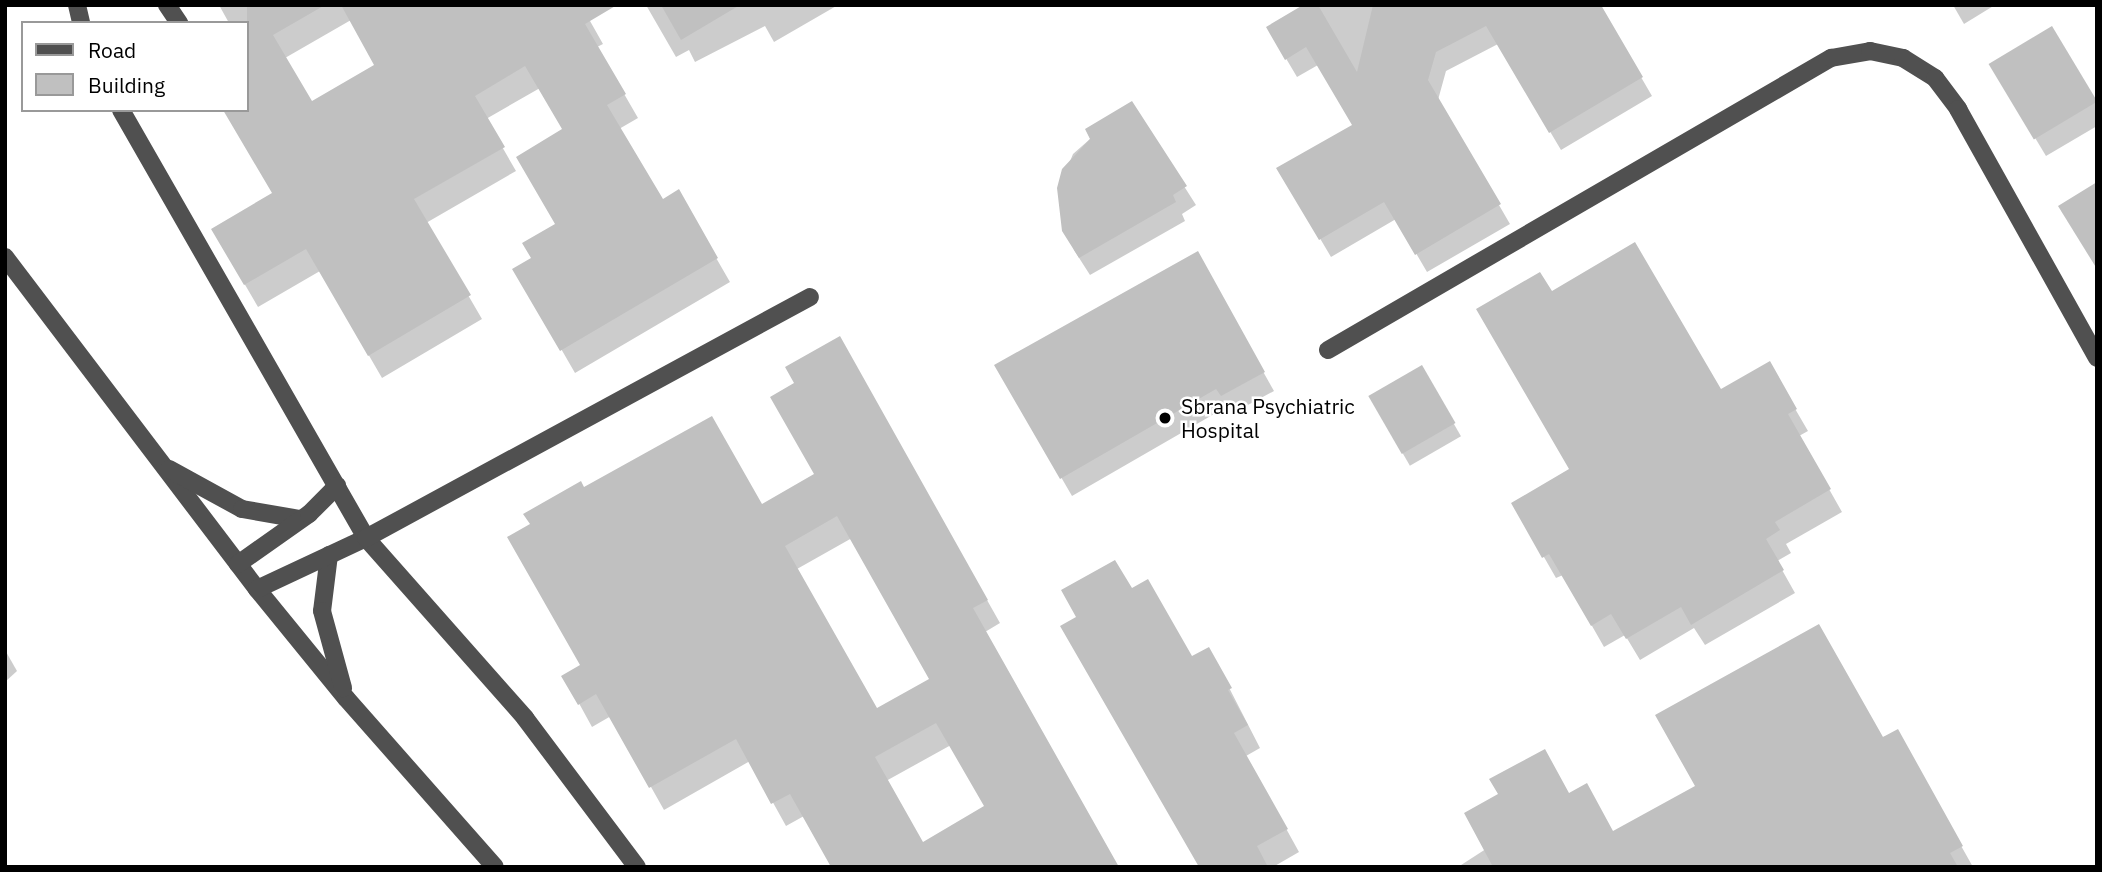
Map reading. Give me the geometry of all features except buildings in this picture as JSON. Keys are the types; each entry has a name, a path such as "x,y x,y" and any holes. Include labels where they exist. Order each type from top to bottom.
{"street":[{"path":"166,5 178,21"},
{"path":"1328,351 1831,58 1870,51 1903,58 1935,78 1958,109 2097,358"},
{"path":"122,112 366,538 525,718 637,867"},
{"path":"5,257 257,589 346,698 495,867"},
{"path":"257,589 366,538 810,297"},
{"path":"160,464 242,509 300,519"},
{"path":"237,564 300,519 337,486"},
{"path":"328,555 322,611 346,698"}],"place":[{"name":"Sbrana Psychiatric Hospital","path":"1165,418"}]}
